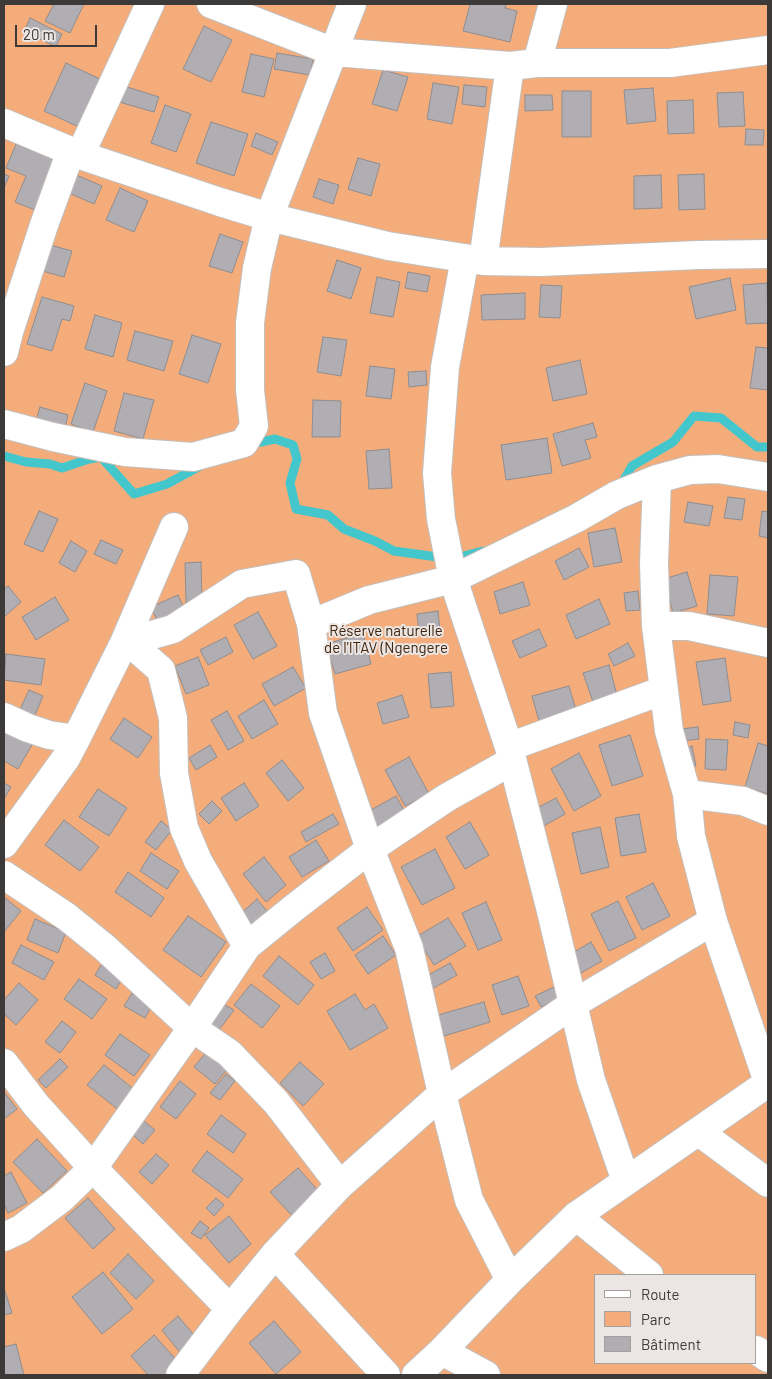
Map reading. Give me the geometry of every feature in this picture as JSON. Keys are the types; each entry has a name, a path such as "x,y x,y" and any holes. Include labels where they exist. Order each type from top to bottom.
{"street":[{"path":"4,352 41,234 76,153 150,4"},
{"path":"211,4 334,52 510,66 537,63 670,63 768,50"},
{"path":"4,424 53,437 125,452 174,456 193,457 244,443 254,426 250,390 250,323 256,268 269,217 352,4"},
{"path":"537,63 553,4"},
{"path":"510,66 474,260 445,367 437,473 440,519 453,579 511,754 591,1080 626,1181"},
{"path":"4,123 76,153 269,217 388,246 474,260 541,262 768,254"},
{"path":"310,624 369,600 453,579 578,518 617,495 657,479 690,470 718,469 768,477"},
{"path":"416,1375 576,1216 699,1132 768,1082 714,921 691,836 687,794 669,731 656,626 654,563 657,479"},
{"path":"4,844 66,758 124,643 174,527"},
{"path":"124,643 173,629 242,584 296,574 310,624 323,713 370,849 409,948 442,1094 469,1200 510,1280"},
{"path":"656,626 689,626 768,643"},
{"path":"124,643 137,649 161,670 173,718 174,773 184,828 198,861 247,946"},
{"path":"4,1237 20,1229 62,1198 93,1168 192,1028 247,946 295,906 370,849 511,754 664,690"},
{"path":"4,717 28,728 76,739"},
{"path":"687,794 743,800 768,812"},
{"path":"4,875 67,917 97,941 192,1028 229,1053 276,1102 340,1186"},
{"path":"180,1375 275,1254 340,1186 442,1094 573,1004 714,921"},
{"path":"4,1063 36,1105 93,1168 230,1309"},
{"path":"699,1132 768,1183"},
{"path":"576,1216 648,1274"},
{"path":"275,1254 386,1375"},
{"path":"442,1351 486,1375"},
{"path":"757,1351 768,1358"}],"green space":[{"name":"Réserve naturelle de l'ITAV (Ngengere","path":"4,4 768,4 768,1375 4,1375"}],"building":[{"path":"54,4 84,4 70,33 45,21"},
{"path":"470,4 506,4 505,8 517,11 510,42 463,31"},
{"path":"30,18 62,34 56,47 24,31"},
{"path":"204,26 232,40 211,82 183,69"},
{"path":"277,53 313,59 310,75 274,69"},
{"path":"251,54 274,59 264,97 242,92"},
{"path":"66,63 102,80 79,127 44,111"},
{"path":"383,70 408,77 397,111 372,104"},
{"path":"433,83 459,87 452,124 427,119"},
{"path":"464,85 487,87 485,107 462,104"},
{"path":"124,86 159,97 154,112 119,102"},
{"path":"653,88 656,121 627,124 624,90"},
{"path":"562,91 591,91 591,137 562,137"},
{"path":"743,92 745,126 719,127 717,93"},
{"path":"525,95 552,95 553,110 525,111"},
{"path":"693,100 694,133 668,134 667,101"},
{"path":"165,105 191,114 176,152 151,143"},
{"path":"211,122 248,134 234,176 196,163"},
{"path":"746,129 764,130 763,145 745,145"},
{"path":"256,133 278,142 272,155 251,146"},
{"path":"17,142 57,160 35,210 15,202 26,176 6,168"},
{"path":"358,158 380,164 371,196 348,189"},
{"path":"4,174 9,176 4,188"},
{"path":"74,174 102,186 94,204 67,192"},
{"path":"704,174 705,209 679,210 678,175"},
{"path":"661,175 662,208 634,209 634,176"},
{"path":"319,179 339,185 333,204 313,197"},
{"path":"120,188 148,201 134,232 106,220"},
{"path":"220,234 243,242 232,273 209,266"},
{"path":"43,243 72,251 64,277 35,269"},
{"path":"337,260 361,268 351,299 327,291"},
{"path":"408,272 430,276 427,292 405,288"},
{"path":"377,277 400,282 393,317 370,313"},
{"path":"730,278 736,310 696,319 689,287"},
{"path":"767,283 768,323 746,324 743,285"},
{"path":"541,285 562,286 560,318 539,317"},
{"path":"525,293 525,319 482,320 481,295"},
{"path":"42,297 74,306 70,321 62,319 52,351 27,344"},
{"path":"95,315 122,323 113,357 85,349"},
{"path":"135,331 173,341 164,371 127,360"},
{"path":"192,335 221,344 208,383 179,374"},
{"path":"323,337 347,340 341,376 317,372"},
{"path":"756,347 768,348 768,390 750,388"},
{"path":"580,360 587,394 553,401 546,368"},
{"path":"370,366 395,369 391,399 366,396"},
{"path":"426,371 427,385 409,387 408,372"},
{"path":"85,383 107,391 93,432 71,424"},
{"path":"124,393 154,400 143,439 114,431"},
{"path":"313,400 341,401 340,437 312,437"},
{"path":"40,407 68,415 64,433 35,425"},
{"path":"593,423 597,437 585,440 591,458 562,466 553,434"},
{"path":"547,438 552,473 506,480 501,445"},
{"path":"389,449 392,488 369,489 366,451"},
{"path":"728,497 745,499 742,520 724,518"},
{"path":"688,502 713,506 709,526 684,522"},
{"path":"39,511 58,519 43,552 24,544"},
{"path":"762,511 768,512 768,538 759,536"},
{"path":"615,528 622,562 594,567 588,533"},
{"path":"101,540 123,550 116,564 94,554"},
{"path":"71,541 87,551 75,572 59,563"},
{"path":"579,548 589,567 564,580 555,561"},
{"path":"201,562 202,603 186,603 185,563"},
{"path":"687,572 697,606 673,613 664,579"},
{"path":"710,575 738,577 734,616 707,614"},
{"path":"523,582 530,605 500,614 494,592"},
{"path":"8,586 21,602 4,617 4,589"},
{"path":"638,591 640,610 626,611 624,593"},
{"path":"178,595 186,613 159,625 151,607"},
{"path":"55,597 69,620 36,640 22,617"},
{"path":"599,599 610,624 576,639 566,615"},
{"path":"438,611 440,630 419,633 417,614"},
{"path":"258,612 277,646 253,659 234,625"},
{"path":"539,629 547,646 520,658 512,641"},
{"path":"363,633 371,664 335,674 326,644"},
{"path":"226,637 233,652 208,665 200,650"},
{"path":"628,643 635,656 614,666 608,654"},
{"path":"6,654 45,659 41,685 4,680"},
{"path":"198,657 209,685 186,694 175,666"},
{"path":"725,658 731,701 703,705 696,662"},
{"path":"609,665 617,695 593,702 583,673"},
{"path":"293,667 306,688 274,706 262,684"},
{"path":"451,672 454,706 431,708 428,674"},
{"path":"569,686 576,710 539,721 532,696"},
{"path":"29,690 43,696 32,722 17,716"},
{"path":"402,695 409,717 383,724 377,703"},
{"path":"264,700 278,724 252,739 238,716"},
{"path":"227,711 244,741 228,750 211,720"},
{"path":"124,718 152,737 138,758 110,739"},
{"path":"735,722 750,725 748,738 733,735"},
{"path":"4,726 33,743 18,769 4,761"},
{"path":"698,727 699,739 681,741 680,729"},
{"path":"630,735 643,776 612,786 599,745"},
{"path":"706,739 728,740 726,770 705,769"},
{"path":"758,743 768,746 768,794 745,787"},
{"path":"210,745 217,757 196,770 189,758"},
{"path":"692,746 696,766 688,767 684,749"},
{"path":"579,753 601,796 574,811 551,769"},
{"path":"409,757 429,794 405,806 385,770"},
{"path":"282,760 304,788 288,801 266,773"},
{"path":"4,783 11,787 4,799"},
{"path":"244,783 259,806 236,821 221,798"},
{"path":"98,789 127,808 109,836 79,817"},
{"path":"396,796 405,812 378,827 369,811"},
{"path":"556,798 565,814 542,827 533,810"},
{"path":"212,801 222,811 209,824 199,814"},
{"path":"333,814 339,824 306,842 301,832"},
{"path":"639,814 646,852 621,856 615,818"},
{"path":"64,820 99,847 80,871 45,845"},
{"path":"161,821 172,830 156,850 145,842"},
{"path":"470,822 489,855 465,869 446,837"},
{"path":"600,827 609,867 581,874 572,833"},
{"path":"316,840 329,861 302,877 289,857"},
{"path":"435,849 455,888 422,905 401,867"},
{"path":"151,853 179,871 167,889 140,871"},
{"path":"264,857 286,885 266,902 243,874"},
{"path":"128,872 164,898 151,917 115,892"},
{"path":"653,883 670,916 642,930 626,897"},
{"path":"4,897 21,911 4,932"},
{"path":"257,899 267,911 246,929 236,918"},
{"path":"618,901 636,938 609,951 591,914"},
{"path":"486,902 502,940 478,950 462,913"},
{"path":"367,907 383,930 353,951 337,928"},
{"path":"188,916 226,942 201,977 163,950"},
{"path":"448,918 466,946 434,965 416,937"},
{"path":"35,919 66,932 58,953 27,940"},
{"path":"383,936 396,955 368,974 355,955"},
{"path":"591,942 602,961 579,974 569,955"},
{"path":"21,945 54,962 44,980 12,963"},
{"path":"325,953 335,971 321,979 310,962"},
{"path":"279,956 314,985 298,1005 263,976"},
{"path":"103,962 124,976 116,989 95,975"},
{"path":"450,963 457,975 430,990 423,978"},
{"path":"518,976 529,1006 502,1015 492,985"},
{"path":"79,979 107,999 92,1019 64,999"},
{"path":"19,983 38,1000 16,1025 4,1014 4,1000"},
{"path":"251,984 280,1006 262,1028 234,1005"},
{"path":"556,986 561,998 541,1007 535,996"},
{"path":"132,993 152,1005 145,1018 124,1006"},
{"path":"355,994 365,1010 374,1004 388,1028 350,1050 327,1011"},
{"path":"484,1002 490,1022 444,1036 438,1015"},
{"path":"223,1004 234,1010 219,1030 210,1025"},
{"path":"62,1021 76,1032 60,1053 45,1042"},
{"path":"120,1034 150,1055 134,1076 105,1055"},
{"path":"208,1050 229,1067 215,1084 194,1067"},
{"path":"60,1059 68,1067 46,1088 38,1080"},
{"path":"300,1062 324,1084 303,1106 280,1083"},
{"path":"104,1065 136,1091 120,1111 87,1085"},
{"path":"226,1074 235,1081 220,1100 210,1093"},
{"path":"180,1081 196,1094 176,1119 160,1107"},
{"path":"4,1092 17,1109 4,1119"},
{"path":"221,1115 246,1134 233,1153 207,1134"},
{"path":"144,1121 155,1130 143,1144 132,1134"},
{"path":"37,1139 67,1171 43,1193 13,1162"},
{"path":"207,1151 243,1179 228,1198 192,1171"},
{"path":"156,1154 169,1165 152,1184 139,1172"},
{"path":"298,1168 323,1196 296,1220 270,1192"},
{"path":"11,1172 27,1203 8,1213 4,1204 4,1176"},
{"path":"88,1198 115,1229 93,1249 65,1218"},
{"path":"216,1198 224,1205 214,1216 206,1208"},
{"path":"229,1216 251,1244 229,1263 205,1235"},
{"path":"200,1221 209,1228 201,1239 191,1233"},
{"path":"128,1254 154,1281 136,1299 110,1273"},
{"path":"103,1272 133,1309 102,1334 72,1297"},
{"path":"4,1288 12,1313 4,1315"},
{"path":"178,1316 199,1341 182,1355 162,1330"},
{"path":"274,1321 301,1352 276,1374 249,1343"},
{"path":"154,1335 181,1365 170,1375 148,1375 131,1356"},
{"path":"16,1344 24,1375 4,1375 4,1347"}],"waterway":[{"path":"621,485 632,466 673,442 694,416 721,418 757,447 768,447"},
{"path":"251,444 275,439 293,445 297,459 290,483 296,509 328,515 344,529 375,541 394,551 452,559 483,551"},
{"path":"4,456 62,468 101,457 134,494 167,484 200,466"}]}
